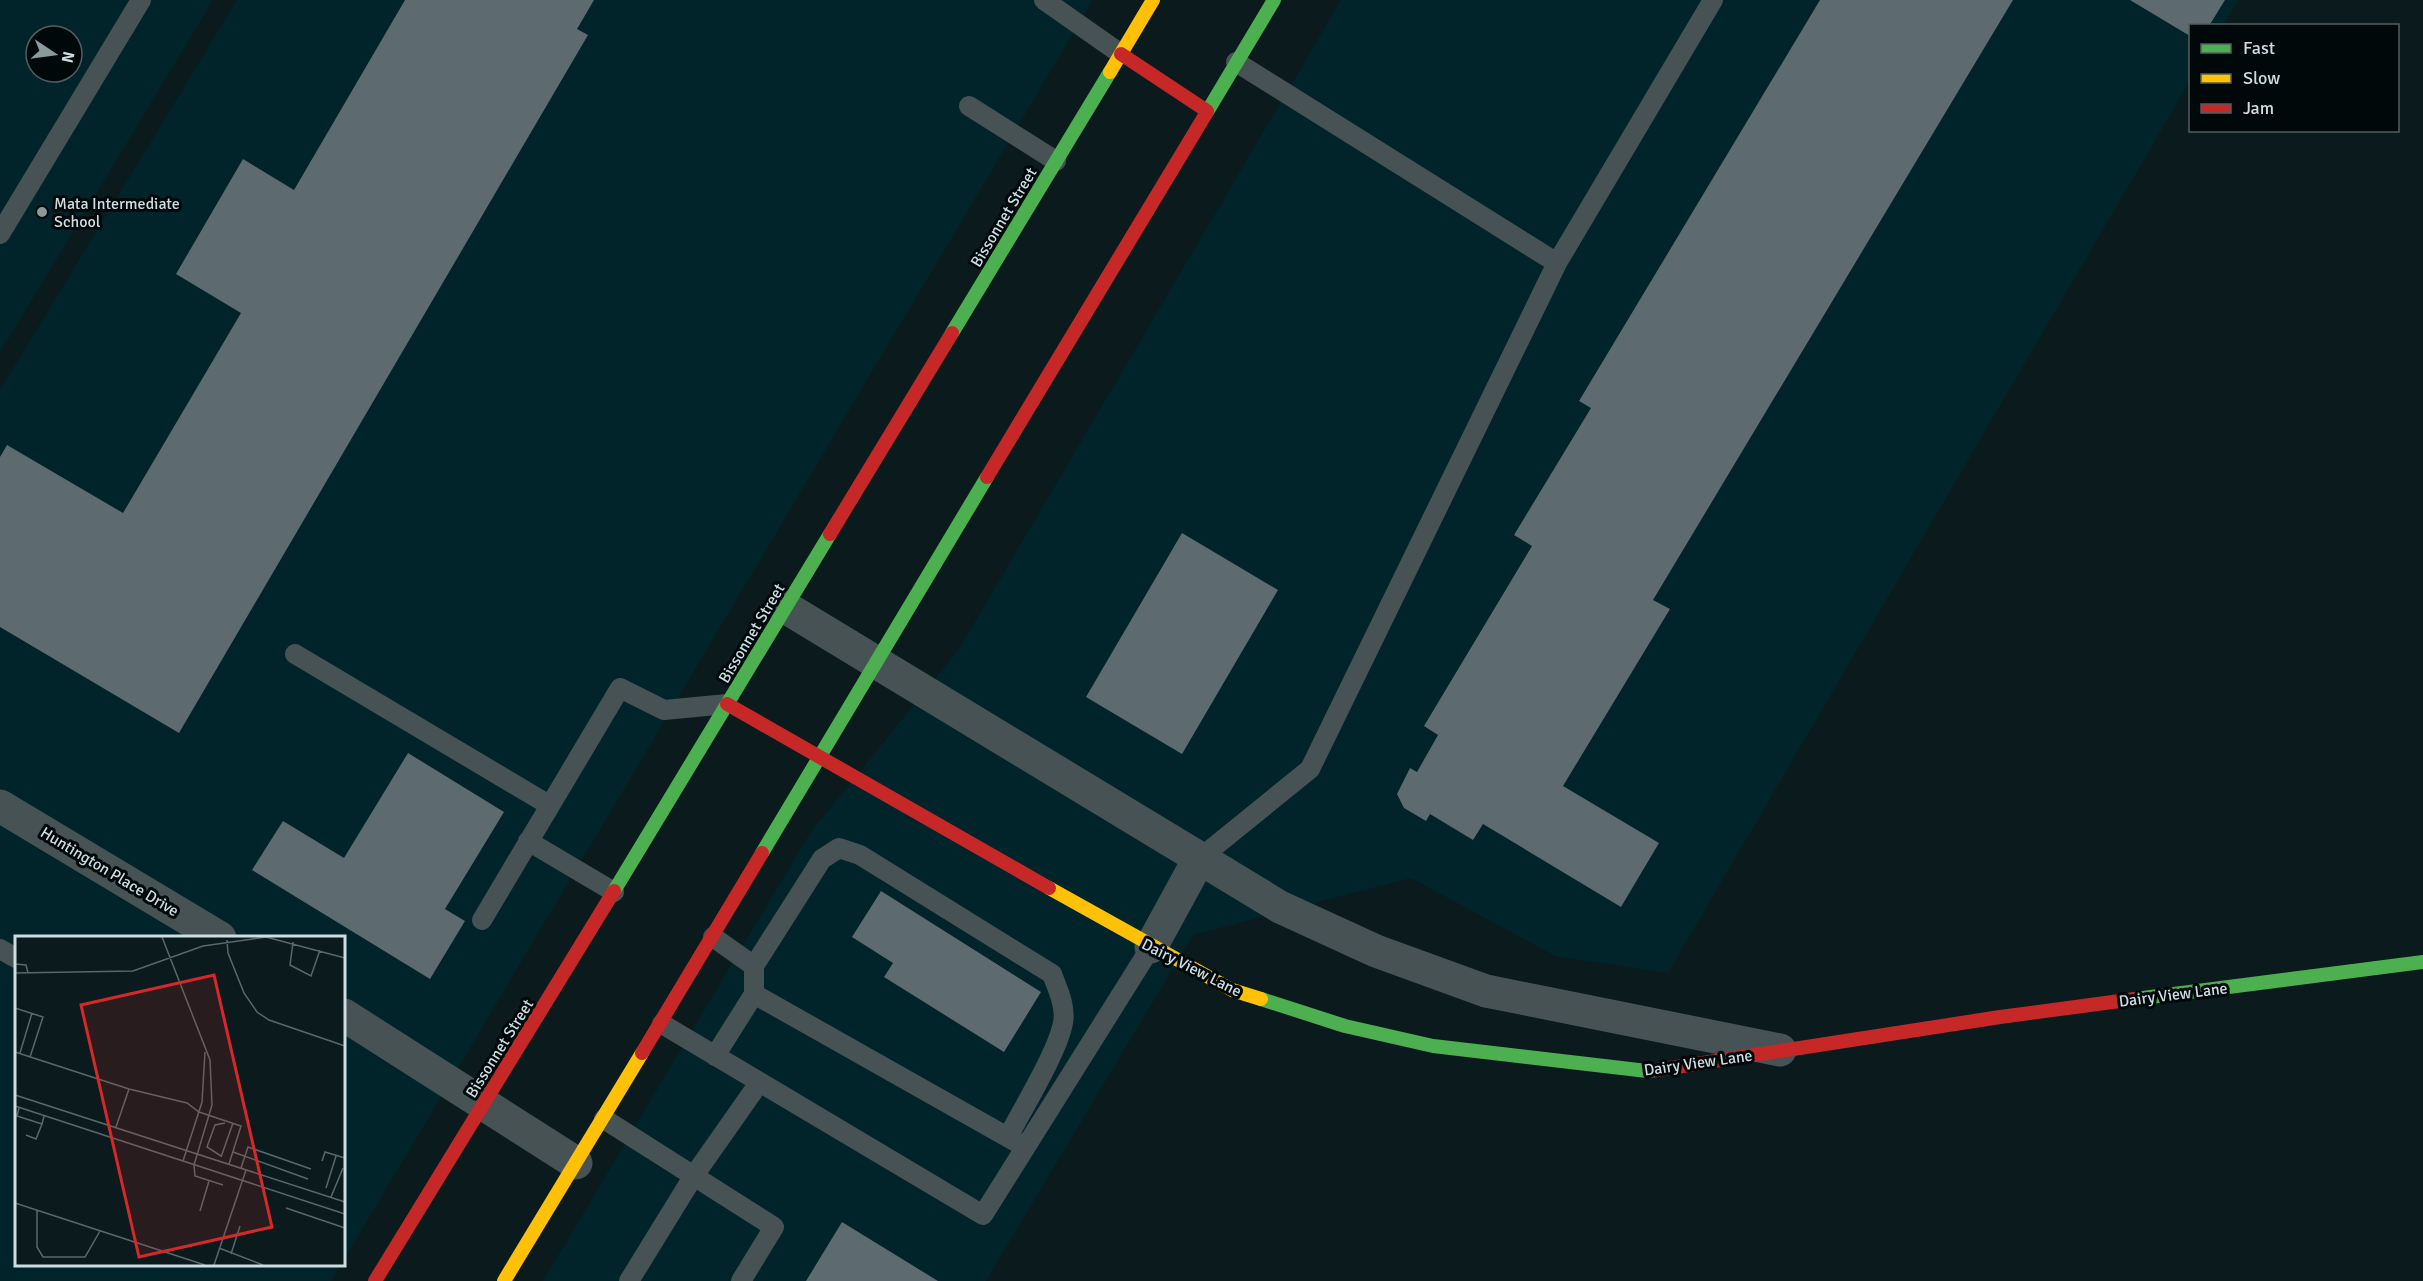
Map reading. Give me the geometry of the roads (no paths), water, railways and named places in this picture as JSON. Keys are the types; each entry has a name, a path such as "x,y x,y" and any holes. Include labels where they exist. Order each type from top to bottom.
{"main road":[{"name":"Bissonnet Street","path":"375,1281 614,892 1153,0"},
{"path":"504,1281 662,1024 875,661 1274,0"},
{"path":"1120,54 1207,111"},
{"name":"Dairy View Lane","path":"727,704 1151,947 1232,990 1345,1026 1433,1046 1647,1071 2000,1017 2423,962"}],"street":[{"name":"Dairy View Lane","path":"785,607 1198,859 1301,917 1376,951 1486,991 1782,1050"},
{"name":"Huntington Place Drive","path":"0,806 217,936"},
{"path":"1151,947 1198,859"},
{"path":"345,1016 576,1162"}],"lane":[{"path":"0,234 141,0"},
{"path":"1044,0 1120,54"},
{"path":"1198,859 1310,769 1557,263 1713,0"},
{"path":"1236,62 1557,263"},
{"path":"969,106 1056,161"},
{"path":"295,654 549,805"},
{"path":"482,920 620,688 664,710 727,704"},
{"path":"528,841 614,892"},
{"path":"715,1056 754,993 754,966 822,859 839,848 860,855 1053,974 1063,1002 1063,1024 1008,1137"},
{"path":"713,937 754,966"},
{"path":"662,1024 983,1215 1151,947"},
{"path":"0,949 15,957"},
{"path":"754,993 1026,1147"},
{"path":"629,1281 693,1177 759,1083"},
{"path":"604,1119 774,1227 741,1281"}],"place":[{"name":"Mata Intermediate School","path":"42,212"}]}
